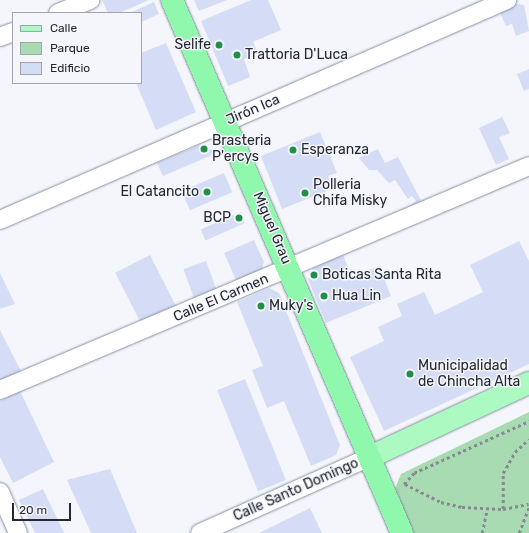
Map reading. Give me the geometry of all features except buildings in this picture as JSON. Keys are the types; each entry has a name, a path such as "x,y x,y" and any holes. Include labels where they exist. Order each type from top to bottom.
{"highway":[{"name":"Miguel Grau","path":"172,0 226,122 402,533"}],"main road":[{"path":"370,457 529,383"}],"street":[{"path":"60,12 90,0"},
{"name":"Jirón Ica","path":"0,220 507,0"},
{"path":"0,37 12,32"},
{"name":"Calle El Carmen","path":"0,390 289,269 529,166"},
{"name":"Calle Santo Domingo","path":"200,533 370,457"},
{"path":"0,492 18,533"}],"path":[{"path":"402,488 414,473 529,421"},
{"path":"503,509 503,473 515,452 529,440"},
{"path":"398,479 404,484 441,502 487,509 529,506 519,533"},
{"path":"482,533 487,509"}],"green space":[{"path":"529,412 529,533 411,533 394,491 401,474"}],"place":[{"name":"Selife","path":"219,45"},
{"name":"Trattoria D'Luca","path":"237,55"},
{"name":"Brasteria P'ercys","path":"204,149"},
{"name":"Esperanza","path":"293,150"},
{"name":"El Catancito","path":"207,192"},
{"name":"Polleria Chifa Misky","path":"305,193"},
{"name":"BCP","path":"239,218"},
{"name":"Boticas Santa Rita","path":"314,275"},
{"name":"Hua Lin","path":"324,296"},
{"name":"Muky's","path":"261,306"},
{"name":"Municipalidad de Chincha Alta","path":"410,374"}]}
